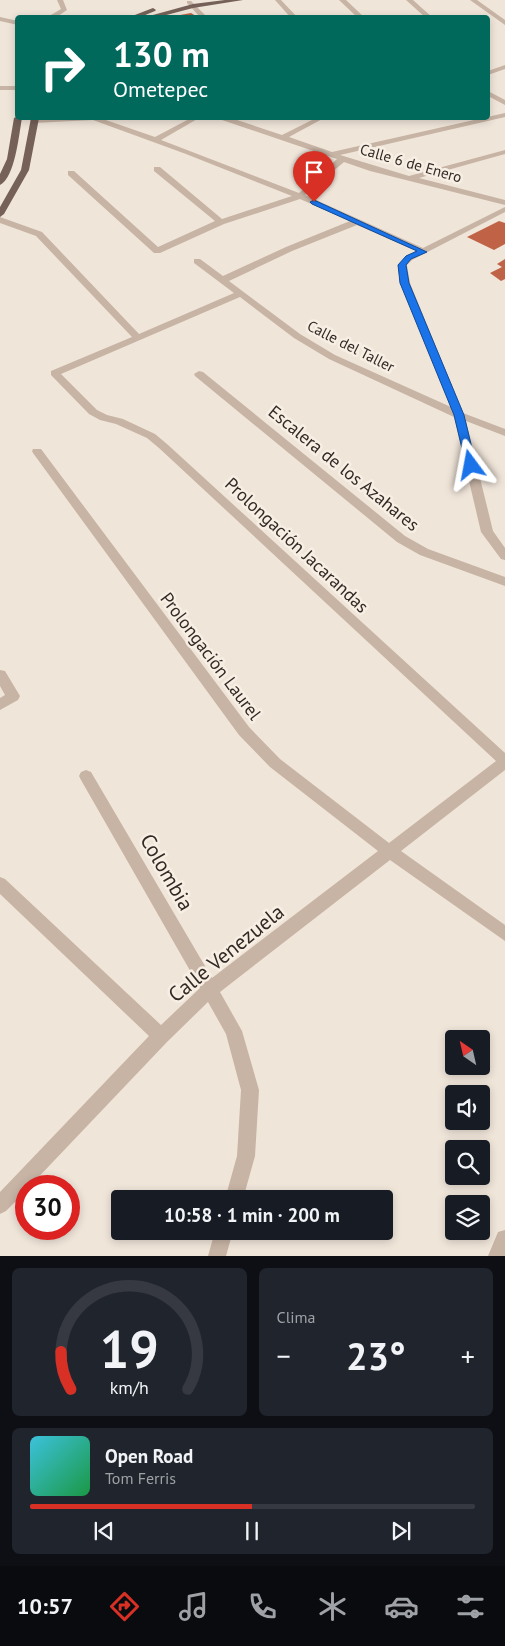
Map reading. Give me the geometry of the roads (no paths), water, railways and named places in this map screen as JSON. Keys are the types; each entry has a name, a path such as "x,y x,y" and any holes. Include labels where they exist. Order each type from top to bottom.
{"main road":[{"path":"155,15 202,0"},
{"path":"143,15 191,4 240,0"},
{"path":"0,183 11,159 18,120"},
{"path":"0,214 25,170 34,120"}],"street":[{"path":"55,15 64,10 60,0"},
{"path":"278,0 292,15"},
{"path":"342,0 359,15"},
{"path":"409,0 426,15"},
{"path":"473,0 505,23"},
{"path":"191,4 202,15"},
{"path":"0,19 15,22"},
{"path":"491,72 505,66"},
{"path":"0,88 15,88"},
{"path":"490,94 505,103"},
{"path":"490,118 505,115"},
{"path":"100,120 189,152 300,196 423,252"},
{"path":"155,140 192,120"},
{"name":"Calle 6 de Enero","path":"231,120 373,169 505,203"},
{"path":"284,137 317,120"},
{"path":"334,154 483,120"},
{"path":"408,179 505,152"},
{"path":"71,173 156,251 221,222 300,196 343,158"},
{"path":"157,169 221,222"},
{"path":"505,209 409,258 402,265 404,283 459,415 487,532 505,556"},
{"path":"0,220 39,234 138,338 240,294"},
{"path":"223,280 289,249 356,222"},
{"name":"Calle del Taller","path":"197,261 297,336 332,357 505,434"},
{"name":"Prolongación Jacarandas","path":"138,338 55,373 93,412 151,436 163,446 505,762"},
{"name":"Escalera de los Azahares","path":"200,374 401,539 424,552 505,582"},
{"name":"Prolongación Laurel","path":"37,451 244,731 274,763 389,851 505,934"},
{"path":"0,675 13,696 0,705"},
{"name":"Calle Venezuela","path":"0,1205 161,1036 211,989 505,762"},
{"name":"Colombia","path":"86,776 234,1031 250,1090 246,1156 237,1190"},
{"path":"0,884 161,1036"},
{"path":"497,1256 505,1239"},
{"path":"217,1256 221,1240"}]}
